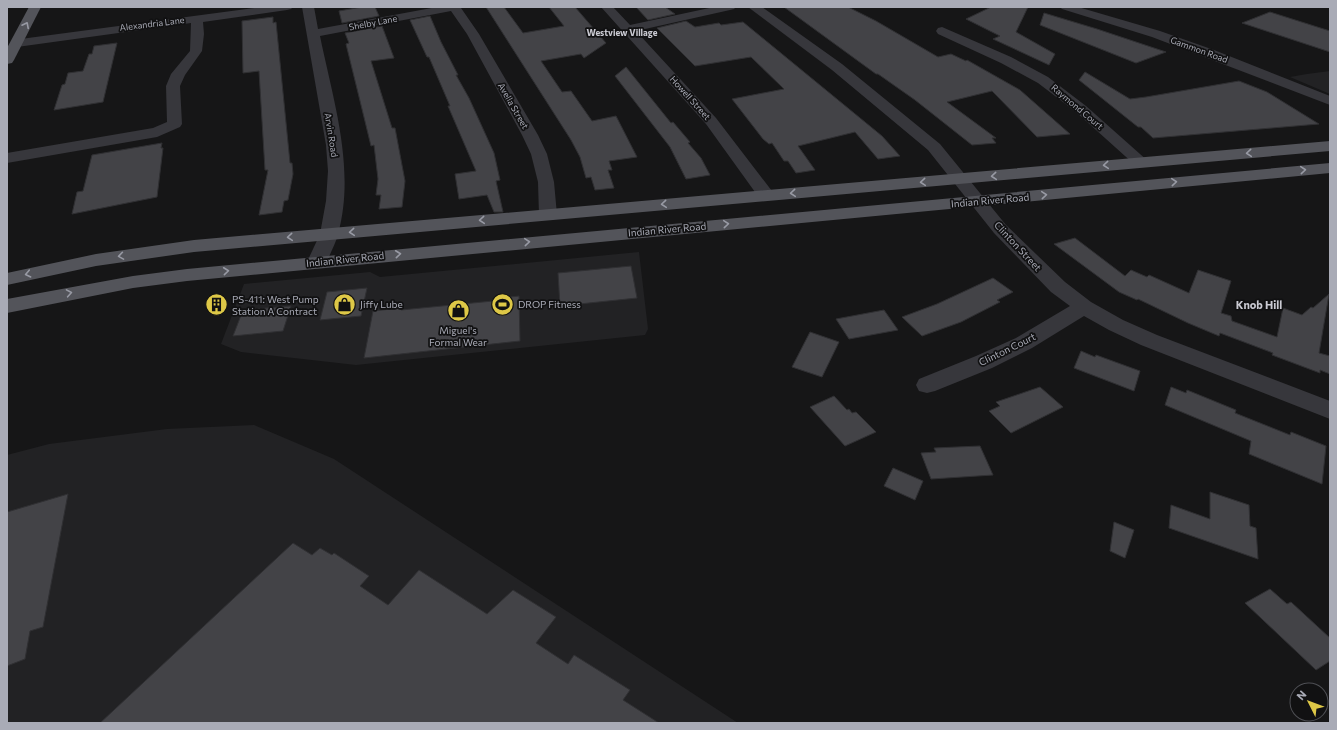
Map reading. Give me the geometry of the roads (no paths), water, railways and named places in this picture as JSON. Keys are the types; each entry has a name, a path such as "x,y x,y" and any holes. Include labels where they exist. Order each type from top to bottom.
{"main road":[{"path":"7,60 35,7"},
{"path":"7,279 76,264 194,246 1330,146"},
{"name":"Indian River Road","path":"7,306 133,282 187,275 1330,168"}],"street":[{"name":"Alexandria Lane","path":"17,43 287,7"},
{"name":"Arvin Road","path":"308,7 334,145 336,171 335,201 329,234 317,262"},
{"name":"Shelby Lane","path":"313,34 455,7"},
{"name":"Avella Street","path":"455,7 473,34 530,135 539,154 546,182 548,215"},
{"name":"Howell Street","path":"607,7 711,121 766,195"},
{"path":"627,29 730,7"},
{"name":"Clinton Street","path":"754,7 837,68 934,147 1020,250 1058,288 1084,307 1116,325 1149,340 1330,410"},
{"name":"Gammon Road","path":"1066,7 1156,34 1330,101"},
{"path":"7,158 157,132 175,124 173,86 178,74 196,51 198,34 197,18"},
{"name":"Raymond Court","path":"942,31 1011,63 1041,79 1059,91 1141,162"},
{"name":"Clinton Court","path":"927,385 984,362 1024,343 1084,307"}],"place":[{"name":"Jiffy Lube","path":"344,304"},
{"name":"DROP Fitness","path":"503,304"},
{"name":"PS-411: West Pump Station A Contract","path":"216,305"},
{"name":"Miguel's Formal Wear","path":"458,310"}],"district":[{"name":"Westview Village","path":"622,33"},
{"name":"Knob Hill","path":"1259,305"}]}
